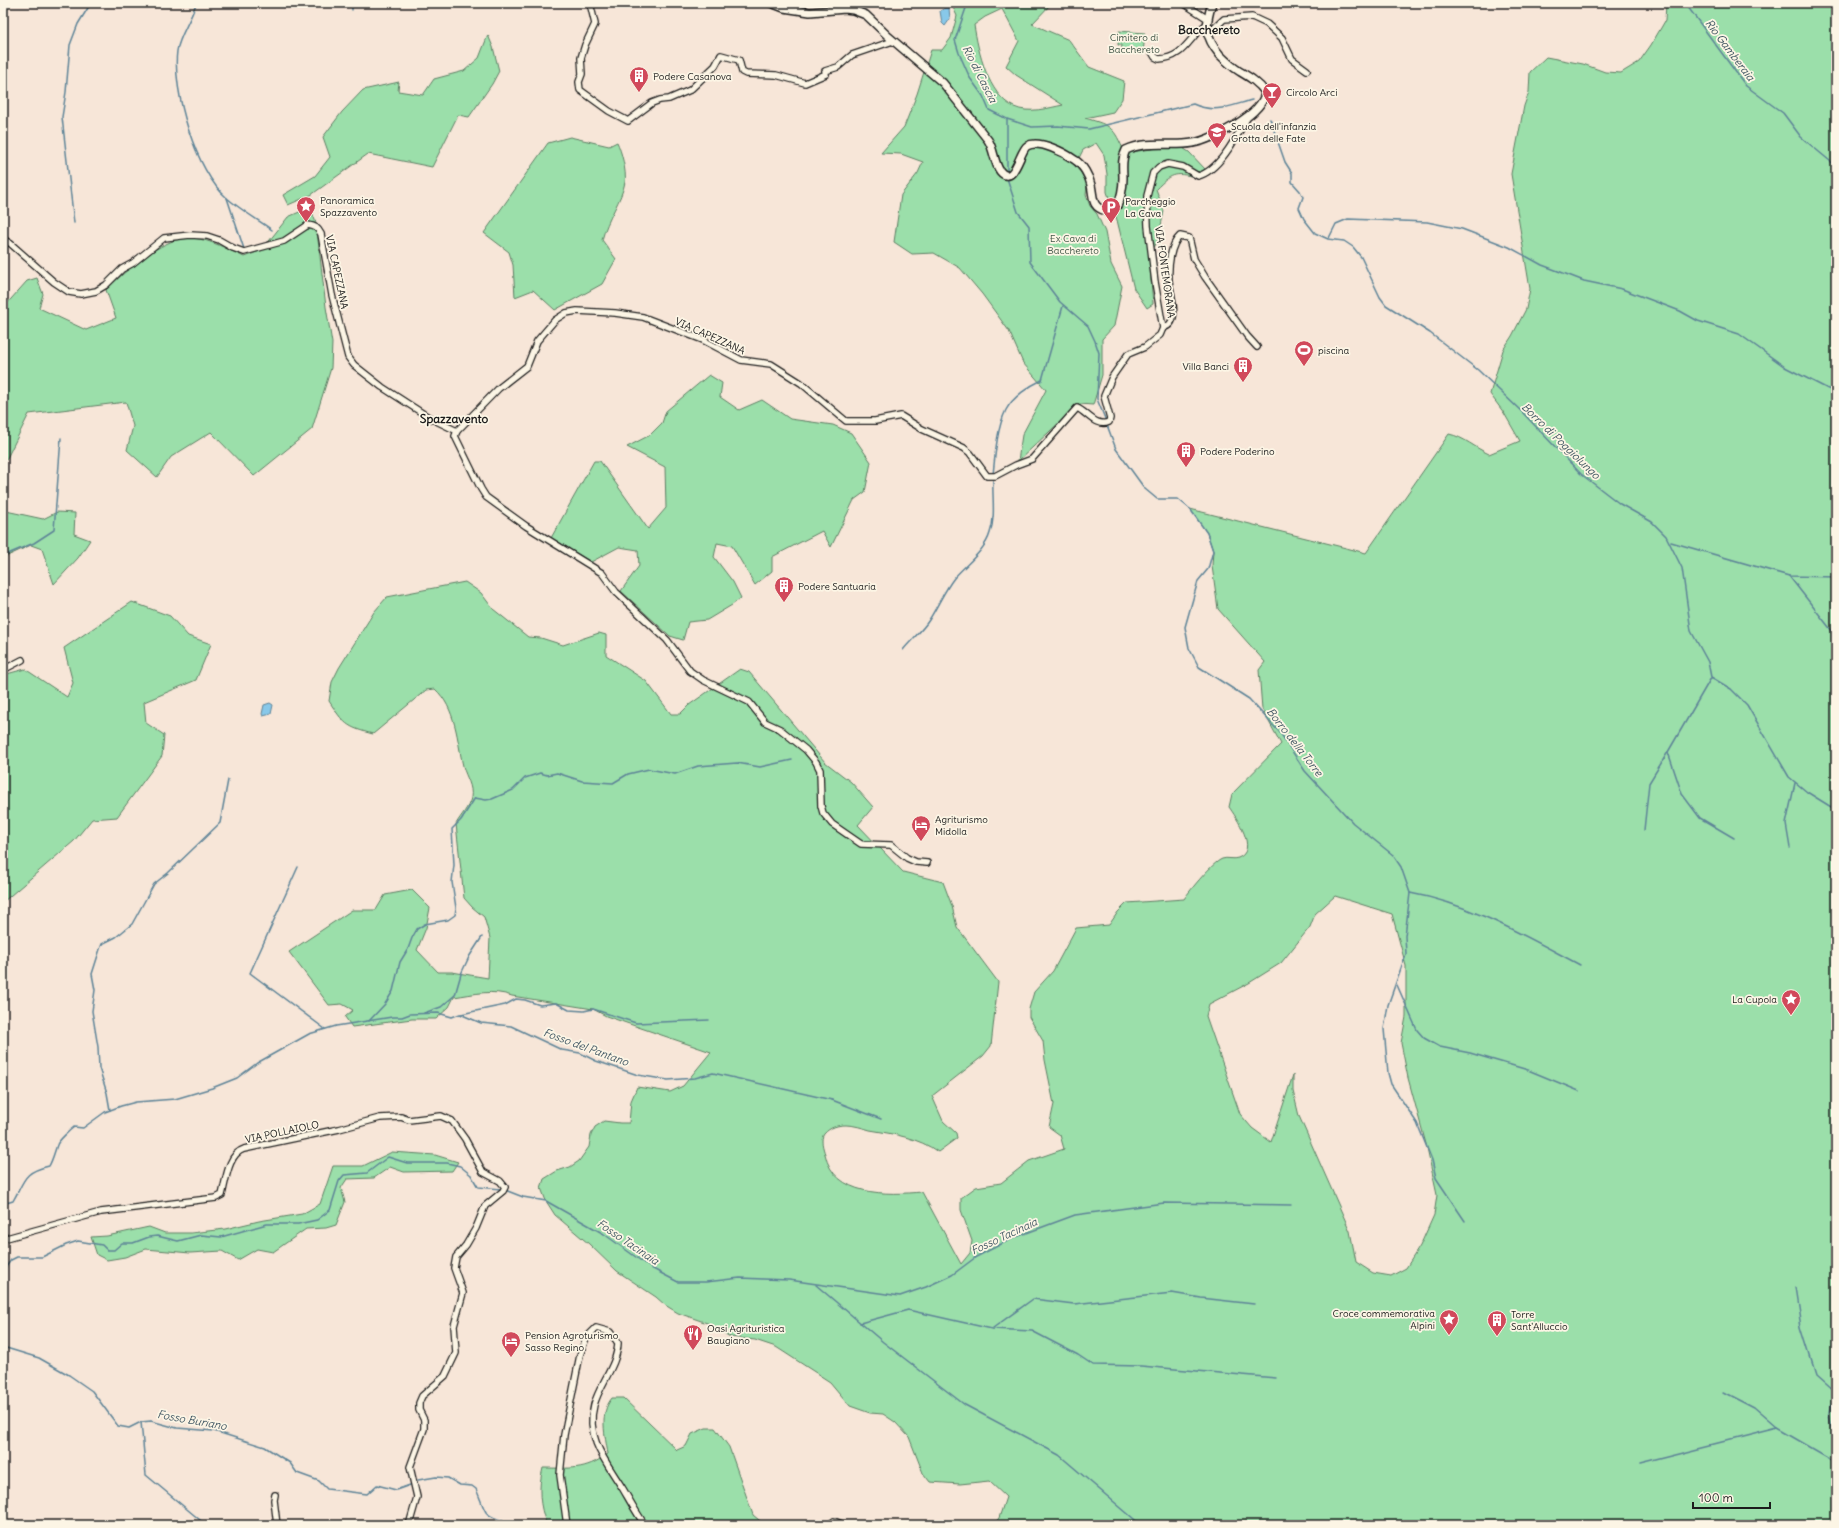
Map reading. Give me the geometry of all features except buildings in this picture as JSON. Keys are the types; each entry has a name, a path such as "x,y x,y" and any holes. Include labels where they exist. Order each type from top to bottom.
{"street":[{"path":"590,3 595,24 585,45 581,58 582,74 578,82 580,90 609,111 628,121 652,103 669,99 690,90 714,66 721,54 738,60 742,72 746,74 776,75 804,84 826,74 825,71 838,67 852,54 893,41"},
{"path":"771,3 784,8 810,12 853,10 866,15 893,41 943,83 988,140 993,148 998,169 1008,174 1016,169 1022,151 1028,145 1037,143 1051,147 1075,160 1082,166 1089,178 1092,202 1096,207 1106,212 1117,206 1120,199 1123,183 1123,154 1126,150 1156,144 1192,144 1247,118 1259,107 1265,98 1265,92 1257,82 1230,66 1208,37 1207,21 1212,3"},
{"path":"1183,3 1207,21"},
{"path":"1208,37 1224,19 1252,17 1267,24 1282,38 1292,60 1307,70"},
{"path":"1152,52 1155,57 1159,59 1175,54 1184,49 1207,21"},
{"name":"VIA FONTEMORANA","path":"1084,414 1098,422 1105,424 1109,422 1110,418 1104,396 1112,377 1128,354 1146,347 1160,335 1163,328 1155,282 1148,226 1148,196 1152,173 1159,167 1168,164 1183,167 1198,176 1203,175 1217,164 1234,142 1247,118"},
{"name":"VIA CAPEZZANA","path":"3,239 11,244 54,282 69,292 81,294 96,290 106,285 122,269 133,264 164,238 190,235 206,236 219,240 244,252 284,241 308,225 313,226 318,229 321,234 334,302 348,357 354,366 382,387 456,433 499,388 527,366 537,341 554,320 566,313 578,311 615,313 643,317 703,340 741,360 771,364 801,383 846,421 875,421 901,416 922,429 964,448 970,453 984,473 991,477 1032,459 1077,408 1084,414"},
{"path":"1163,328 1168,327 1172,322 1173,315 1168,282 1170,259 1176,240 1180,236 1186,236 1189,238 1194,259 1211,287 1247,336 1257,347"},
{"path":"456,433 486,497 526,526 602,573 616,592 671,645 690,671 703,680 749,702 765,722 780,730 806,750 820,770 821,806 823,813 832,824 861,844 891,845 907,858 927,863"},
{"path":"3,670 22,660"},
{"name":"VIA POLLAIOLO","path":"3,1239 101,1212 216,1198 222,1195 234,1156 239,1151 244,1149 332,1131 380,1118 401,1117 409,1120 441,1116 452,1121 465,1139 483,1172 500,1181 504,1189 485,1206 476,1228 466,1245 456,1257 454,1268 463,1293 454,1326 456,1353 445,1376 422,1396 419,1403 419,1410 424,1420 424,1429 410,1468 417,1497 409,1525"},
{"path":"567,1525 560,1475 564,1435 580,1355 586,1338 596,1328 610,1332 618,1343 618,1355 594,1406 592,1422 594,1438 605,1462 645,1525"},
{"path":"275,1495 274,1500 277,1525"},
{"path":"829,1525 834,1521 844,1525"}],"green space":[{"name":"Ex Cava di Bacchereto","path":"951,3 1052,3 1032,24 1069,40 1089,67 1124,81 1122,99 1113,112 1085,118 1101,123 1111,129 1118,138 1125,153 1178,145 1189,152 1206,170 1195,177 1178,175 1170,177 1156,189 1164,211 1158,240 1149,257 1153,304 1147,308 1134,289 1117,220 1107,192 1107,174 1104,155 1096,143 1083,150 1075,166 1087,184 1086,195 1090,206 1097,214 1105,232 1111,264 1122,286 1114,326 1102,339 1102,375 1093,405 1079,404 1018,461 1022,435 1046,390 1023,363 1009,331 982,294 960,268 934,253 912,254 894,242 901,195 918,173 923,162 901,154 881,153 904,127 917,94 931,50 942,50 951,38 957,16","holes":["1002,9 1019,41 1006,66 1016,75 1063,105 1038,110 1026,110 1014,107 1005,101 997,93 986,71 978,47 974,25 985,17"]},
{"path":"1666,3 1836,3 1836,1525 993,1525 999,1518 1006,1497 989,1481 960,1484 930,1482 923,1473 909,1437 895,1422 883,1414 870,1413 850,1406 830,1382 776,1347 755,1340 730,1337 710,1324 678,1313 665,1305 656,1297 617,1271 589,1244 555,1215 546,1201 541,1188 544,1179 557,1171 570,1167 579,1161 589,1147 591,1135 595,1127 604,1121 629,1123 631,1101 637,1087 670,1092 683,1086 711,1052 606,1016 593,1009 491,992 454,997 449,1007 436,1019 412,1019 352,1027 345,1017 353,1010 342,1004 329,1005 289,952 352,910 376,910 385,895 412,890 430,908 426,928 417,950 438,972 452,972 488,978 490,938 484,917 464,898 456,824 470,802 471,789 463,766 455,725 447,705 435,689 426,690 373,734 346,724 329,701 332,682 339,668 374,612 387,597 465,582 481,593 493,609 528,637 541,638 563,645 599,633 606,635 606,655 646,681 671,714 680,714 689,705 740,669 749,672 825,762 851,782 873,807 858,825 903,872 943,882 952,906 957,927 998,982 991,1046 983,1056 932,1096 943,1121 956,1133 957,1138 938,1152 923,1143 906,1137 849,1125 840,1125 831,1128 822,1138 823,1149 830,1168 839,1178 850,1186 878,1193 922,1192 961,1264 970,1253 972,1241 961,1210 961,1198 976,1187 1001,1183 1029,1161 1064,1149 1060,1135 1049,1127 1054,1104 1045,1060 1043,1041 1029,1017 1029,1009 1034,992 1053,971 1076,928 1109,925 1118,912 1127,903 1184,899 1191,889 1218,861 1224,858 1238,858 1244,854 1246,841 1244,833 1229,807 1232,794 1281,744 1262,709 1259,670 1265,662 1218,609 1212,566 1213,551 1207,533 1190,509 1366,553 1449,434 1460,438 1489,454 1520,441 1504,413 1490,394 1503,350 1526,309 1530,289 1511,174 1524,106 1529,92 1530,72 1546,57 1583,64 1605,72 1621,73 1639,62 1665,21","holes":["1335,896 1392,914 1406,966 1406,1017 1401,1043 1408,1078 1426,1144 1437,1195 1434,1215 1420,1246 1406,1268 1391,1276 1373,1273 1356,1262 1350,1231 1299,1116 1293,1091 1293,1075 1271,1142 1252,1128 1240,1114 1206,1016 1209,1004 1249,983 1281,963 1310,927 1315,914"]},
{"name":"Cimitero di Bacchereto","path":"1119,31 1145,33 1143,54 1121,53 1122,45 1118,45"},
{"path":"488,35 493,47 499,71 492,84 469,117 458,115 432,167 368,154 311,195 288,205 283,195 315,176 330,157 323,137 342,112 363,90 399,82 398,91 423,95 434,79 464,71 479,58"},
{"path":"570,137 609,146 617,142 623,161 625,182 621,196 607,225 602,240 616,259 602,284 555,310 533,290 515,297 513,265 509,252 484,233 548,143"},
{"path":"304,210 312,212 316,223 332,343 331,368 312,429 254,476 211,432 171,457 157,477 127,450 133,426 126,402 29,414 3,466 3,308 27,281 37,278 43,294 39,308 86,330 116,318 106,290 134,265 158,248 182,238 193,238 213,243 244,257 262,250 288,217"},
{"path":"709,375 722,383 720,397 739,410 762,400 790,419 833,425 851,433 871,462 865,492 854,500 831,547 822,531 772,557 772,571 755,585 732,546 717,543 714,557 733,582 741,598 707,620 688,622 683,640 670,636 621,591 639,566 638,550 619,547 591,562 551,538 594,461 600,461 648,529 666,508 665,467 627,447 650,435 662,423 666,411"},
{"path":"3,505 6,511 43,519 57,512 75,513 74,534 90,540 78,558 54,584 42,549 31,545 3,558"},
{"path":"132,602 170,616 188,636 211,644 196,680 144,702 146,723 164,735 162,756 117,817 92,819 74,841 3,902 3,675 25,669 67,697 73,683 64,648"},
{"path":"392,1152 435,1155 458,1162 452,1171 404,1172 390,1167 374,1178 347,1179 341,1188 345,1202 336,1225 326,1228 306,1229 273,1252 257,1249 238,1260 222,1251 190,1253 146,1249 125,1257 107,1260 97,1255 91,1237 107,1236 149,1227 165,1233 191,1233 225,1229 259,1221 302,1214 320,1204 333,1166 363,1166"},
{"path":"612,1398 623,1398 677,1450 686,1446 692,1434 706,1428 715,1428 729,1447 753,1515 765,1525 547,1525 542,1511 540,1496 540,1482 543,1468 570,1468 584,1466 608,1454 604,1418 605,1411"}],"water":[{"path":"945,8 949,8 950,19 945,26 942,23 940,11"},
{"path":"270,703 273,705 271,714 263,716 264,705"}],"waterway":[{"path":"74,223 62,117 66,92 70,45 78,24 91,3"},
{"path":"196,3 192,15 180,39 177,51 176,68 178,87 188,130 205,170 216,186 232,202 272,230"},
{"path":"352,3 352,10"},
{"name":"Borro di Poggiolungo","path":"966,3 966,8 955,40 959,53 970,78 983,96 989,110 1007,119 1032,127 1058,126 1089,129 1193,104 1201,107 1216,109 1229,107 1252,100"},
{"name":"Rio Gamberaia","path":"1685,3 1746,86 1783,113 1801,137 1836,166"},
{"name":"Borro della Torre","path":"1007,119 1007,172"},
{"name":"Borro di Poggiolungo","path":"1270,119 1285,162 1292,173 1292,182 1303,197 1299,208 1304,219 1315,233 1328,239 1344,241 1353,247 1361,257 1380,297 1386,305 1430,333 1478,370 1522,412 1581,474 1620,504 1652,522 1666,536 1682,568 1691,631 1708,662 1711,677 1731,689 1747,705 1789,777 1807,792 1836,810"},
{"name":"Borro della Torre","path":"1007,178 1018,212 1029,226 1030,262 1060,302 1088,326 1095,341 1099,353 1097,399 1106,421"},
{"path":"227,198 244,249"},
{"path":"1329,238 1336,224 1348,219 1427,222 1462,229 1509,247 1542,265 1584,281 1622,289 1680,311 1698,321 1739,334 1785,367 1828,389 1836,391"},
{"path":"993,475 997,442 1003,417 1009,405 1017,396 1042,380 1063,306"},
{"name":"Borro della Torre","path":"1107,425 1116,449 1145,489 1157,499 1178,499 1190,509 1207,533 1213,551 1208,569 1198,581 1185,627 1189,648 1199,667 1249,699 1281,734 1305,771 1353,823 1393,855 1401,867 1410,893 1405,936 1406,954 1388,1005 1384,1029 1388,1073 1391,1084 1417,1123 1432,1160 1436,1178 1465,1221"},
{"path":"3,556 34,543 54,530 61,438"},
{"path":"903,650 926,624 954,578 980,551 988,540 993,520 993,479"},
{"path":"1671,542 1789,576 1836,577"},
{"path":"1789,576 1836,636"},
{"path":"1711,678 1668,752 1682,794 1700,818 1734,838"},
{"path":"1644,830 1649,783 1668,752"},
{"path":"369,1021 385,1004 393,991 400,962 417,929 425,924 448,920 455,915 456,908 452,882 454,865 452,829 461,820 475,798 486,800 492,799 513,790 525,778 540,773 547,775 557,773 582,781 613,783 628,774 649,769 675,774 698,766 737,763 760,767 792,760"},
{"path":"110,1110 107,1093 99,1068 98,1047 92,1011 95,990 92,974 100,949 102,944 116,937 132,924 154,884 168,873 220,823 228,780"},
{"path":"1790,848 1786,824 1795,783"},
{"path":"298,867 250,973 325,1029"},
{"path":"1410,893 1433,898 1476,913 1518,932 1580,965"},
{"path":"424,1013 441,1007 455,995 461,974 469,957 482,937"},
{"path":"1397,985 1417,1030 1424,1038 1440,1047 1470,1053 1528,1070 1579,1091"},
{"path":"461,1014 505,1005 516,999 525,1000 540,1005 556,1003 569,1010 584,1011 593,1009 636,1023 709,1020"},
{"name":"Fosso del Pantano","path":"3,1204 13,1201 29,1174 40,1168 49,1166 58,1143 74,1127 83,1128 105,1112 136,1102 175,1099 212,1088 237,1078 257,1063 309,1034 336,1026 392,1017 402,1017 410,1014 438,1013 452,1017 460,1014 481,1023 511,1026 562,1050 580,1053 596,1061 638,1075 668,1080 695,1078 713,1073 832,1100 881,1119"},
{"name":"Fosso Tacinaia","path":"3,1271 11,1260 17,1257 42,1257 66,1245 78,1241 102,1245 107,1250 114,1250 122,1243 133,1243 149,1237 157,1236 178,1241 201,1235 221,1237 267,1224 298,1224 317,1220 330,1210 339,1181 344,1175 367,1173 388,1157 407,1163 447,1163 460,1166 471,1175 478,1187 501,1189"},
{"name":"Fosso Tacinaia","path":"505,1190 523,1197 546,1201 604,1234 651,1268 678,1282 706,1282 740,1278 789,1280 900,1296 926,1287 952,1275 976,1257 1013,1238 1075,1215 1164,1203 1291,1205"},
{"path":"816,1285 883,1342 965,1405 1059,1455 1141,1525"},
{"path":"1795,1288 1801,1327 1816,1375 1834,1391 1830,1414 1836,1444"},
{"path":"993,1328 1033,1299 1074,1304 1172,1293 1254,1304"},
{"path":"860,1323 908,1310 992,1329 1032,1331 1078,1355 1093,1365 1141,1366 1276,1378"},
{"name":"Fosso Buriano","path":"3,1347 39,1358 69,1375 92,1391 118,1426 129,1428 141,1422 151,1421 177,1428 214,1431 265,1447 290,1463 297,1473 319,1481 327,1489 367,1494 377,1485 396,1490 410,1485"},
{"path":"1834,1391 1836,1358"},
{"path":"1723,1392 1754,1408 1777,1428 1836,1462"},
{"path":"141,1422 146,1475 206,1525"},
{"path":"1639,1463 1777,1428"},
{"name":"Fosso Buriano","path":"418,1480 436,1477 448,1478 460,1485 472,1486 476,1489 485,1510 489,1515 525,1525"}],"place":[{"name":"Podere Casanova","path":"639,93"},
{"name":"Circolo Arci","path":"1272,109"},
{"name":"Scuola dell'infanzia Grotta delle Fate","path":"1217,149"},
{"name":"Panoramica Spazzavento","path":"306,223"},
{"name":"Parcheggio La Cava","path":"1111,224"},
{"name":"piscina","path":"1304,367"},
{"name":"Villa Banci","path":"1243,383"},
{"name":"Podere Poderino","path":"1186,468"},
{"name":"Podere Santuaria","path":"784,603"},
{"name":"Agriturismo Midolla","path":"921,842"},
{"name":"La Cupola","path":"1791,1016"},
{"name":"Croce commemorativa Alpini","path":"1449,1336"},
{"name":"Torre Sant'Alluccio","path":"1497,1337"},
{"name":"Oasi Agrituristica Baugiano","path":"693,1351"},
{"name":"Pension Agroturismo Sasso Regino","path":"511,1358"}],"district":[{"name":"Bacchereto","path":"1209,29"},
{"name":"Spazzavento","path":"454,418"}],"water label":[{"name":"Rio di Cascia","path":"980,74"}]}
